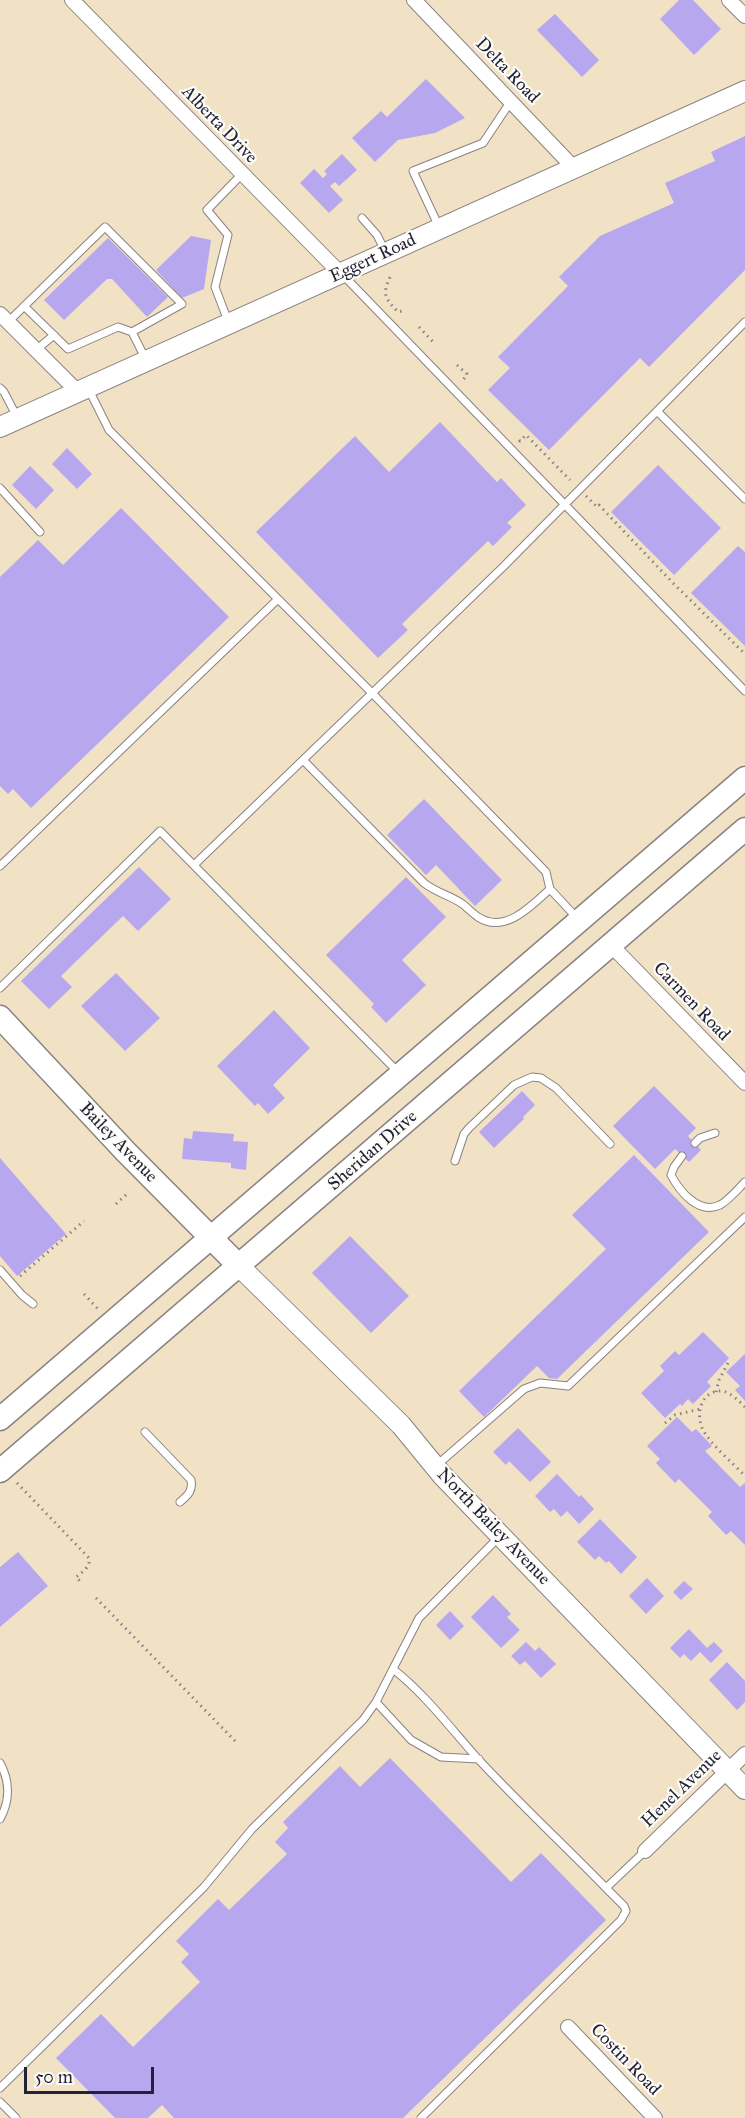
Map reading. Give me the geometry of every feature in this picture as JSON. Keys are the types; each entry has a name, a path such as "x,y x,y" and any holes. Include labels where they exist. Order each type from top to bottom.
{"main road":[{"path":"0,1419 745,778"},
{"name":"Sheridan Drive","path":"7,1475 239,1266 745,829"},
{"name":"Bailey Avenue","path":"0,1017 239,1266"}],"street":[{"name":"Alberta Drive","path":"72,0 341,273"},
{"name":"Delta Road","path":"414,0 574,168"},
{"path":"729,0 745,16"},
{"name":"Eggert Road","path":"0,427 745,91"},
{"path":"4,318 36,350 83,390"},
{"name":"Carmen Road","path":"611,945 745,1083"},
{"name":"North Bailey Avenue","path":"239,1266 400,1425 435,1467 745,1789"},
{"name":"Henel Avenue","path":"645,1851 745,1754"},
{"name":"Costin Road","path":"568,2027 656,2118"}],"lane":[{"path":"440,228 413,171 483,143 511,101"},
{"path":"229,324 215,287 228,235 207,210 242,174"},
{"path":"362,218 377,235 386,253"},
{"path":"4,318 24,306 105,227 182,304 132,332"},
{"path":"341,273 745,692"},
{"path":"24,306 68,349 118,327 132,332 146,361"},
{"path":"194,865 565,505 745,322"},
{"path":"36,350 54,335"},
{"path":"0,388 18,419"},
{"path":"83,390 109,430 372,693 546,872 550,889 579,921"},
{"path":"657,411 745,499"},
{"path":"0,488 40,532"},
{"path":"0,866 278,599"},
{"path":"303,760 424,883 436,892 458,901 478,918 488,922 509,920 520,914 550,889"},
{"path":"0,988 160,831 401,1074"},
{"path":"455,1161 464,1134 469,1128 514,1085 532,1077 541,1078 556,1088 610,1144"},
{"path":"695,1143 700,1138 715,1133"},
{"path":"682,1156 671,1175 691,1200 702,1206 712,1208 723,1204 745,1182"},
{"path":"435,1467 524,1389 540,1383 568,1386 745,1217"},
{"path":"0,1270 33,1304"},
{"path":"146,1432 191,1480 192,1487 189,1493 180,1502"},
{"path":"0,2088 204,1887 252,1829 363,1720 376,1702 419,1618 501,1535"},
{"path":"393,1669 406,1679 479,1760 624,1906 625,1916 421,2118"},
{"path":"376,1702 411,1740 441,1757 479,1760"},
{"path":"0,1763 8,1788 6,1808 0,1819"},
{"path":"606,1888 645,1851"},
{"path":"0,2102 16,2118"}],"path":[{"path":"390,277 385,293 386,300 398,312 404,313"},
{"path":"419,327 434,343"},
{"path":"456,364 467,374 460,381 468,388"},
{"path":"513,434 520,441 526,435 570,480"},
{"path":"584,494 597,507 599,506 745,654"},
{"path":"116,1204 129,1192"},
{"path":"17,1278 84,1221"},
{"path":"47,1251 51,1256"},
{"path":"84,1293 98,1309"},
{"path":"716,1392 729,1361"},
{"path":"745,1407 724,1391 704,1398 700,1409 704,1431 745,1476"},
{"path":"665,1423 675,1415 700,1409"},
{"path":"7,1475 89,1558 88,1567 76,1577 80,1581"},
{"path":"96,1598 236,1742"}],"building":[{"path":"679,0 693,0 721,29 694,55 660,19"},
{"path":"555,14 599,60 582,77 537,30"},
{"path":"426,79 465,118 435,133 398,140 375,162 352,138 381,111 387,117"},
{"path":"745,136 745,270 649,367 640,358 549,450 488,390 510,368 498,357 568,286 559,277 600,236 674,203 665,183 715,161 711,152"},
{"path":"342,154 357,170 339,186 335,182 330,186 343,200 329,213 300,183 314,169 323,178 327,174 324,171"},
{"path":"191,236 211,240 204,289 182,298 156,270"},
{"path":"108,238 168,297 147,317 112,279 107,279 64,320 44,300"},
{"path":"440,422 497,482 501,478 526,505 507,523 512,527 493,546 488,541 402,624 408,630 378,658 256,532 355,436 389,472"},
{"path":"67,448 92,474 77,489 52,464"},
{"path":"658,465 721,528 674,575 611,512"},
{"path":"30,466 54,490 36,509 12,485"},
{"path":"121,508 229,617 31,808 13,789 8,794 0,786 0,577 38,540 63,565"},
{"path":"738,546 745,552 745,646 691,593"},
{"path":"424,799 502,880 475,906 436,865 426,875 387,835"},
{"path":"139,867 171,899 138,931 123,916 61,976 72,987 49,1009 21,981"},
{"path":"406,877 446,917 402,960 426,985 386,1023 371,1007 374,1004 326,955"},
{"path":"116,973 160,1018 125,1051 81,1006"},
{"path":"274,1010 310,1048 273,1085 285,1098 268,1114 258,1103 255,1106 217,1066"},
{"path":"654,1086 696,1128 688,1136 701,1150 689,1162 675,1149 655,1169 613,1126"},
{"path":"522,1091 535,1105 494,1148 479,1132"},
{"path":"193,1131 234,1134 233,1141 248,1142 246,1170 231,1168 231,1163 182,1159 184,1138 192,1139"},
{"path":"634,1155 709,1232 557,1379 549,1378 537,1366 484,1417 459,1391 606,1249 572,1215"},
{"path":"0,1158 66,1234 17,1276 0,1256"},
{"path":"350,1236 409,1296 371,1333 312,1273"},
{"path":"703,1332 729,1358 707,1382 711,1386 693,1404 688,1399 665,1418 641,1393 664,1371 660,1366 675,1351 679,1355"},
{"path":"745,1354 745,1401 735,1390 740,1386 726,1372"},
{"path":"677,1417 692,1432 696,1429 712,1446 705,1451 740,1487 745,1483 745,1545 731,1531 726,1535 708,1516 712,1512 679,1479 675,1483 656,1463 660,1459 647,1446"},
{"path":"518,1428 551,1462 530,1482 509,1461 506,1465 493,1452"},
{"path":"557,1474 594,1509 579,1524 567,1511 561,1517 554,1509 550,1512 535,1496"},
{"path":"600,1519 637,1557 621,1574 609,1561 606,1563 599,1556 595,1560 577,1542"},
{"path":"18,1552 48,1586 0,1627 0,1567"},
{"path":"647,1578 664,1596 646,1614 629,1596"},
{"path":"684,1581 693,1589 681,1600 673,1592"},
{"path":"493,1595 511,1614 507,1617 520,1630 501,1648 471,1617"},
{"path":"450,1611 464,1626 450,1640 436,1625"},
{"path":"689,1629 707,1648 714,1642 723,1651 711,1663 700,1652 691,1661 684,1654 680,1658 670,1648"},
{"path":"526,1642 535,1651 539,1647 556,1664 541,1678 525,1661 520,1665 511,1656"},
{"path":"727,1662 745,1681 745,1702 737,1710 709,1680"},
{"path":"390,1758 511,1882 541,1853 606,1920 403,2118 174,2118 162,2105 148,2118 115,2118 56,2058 101,2014 133,2047 200,1982 181,1962 189,1954 176,1941 218,1899 229,1910 287,1854 275,1842 288,1828 283,1822 340,1766 360,1787"}]}
